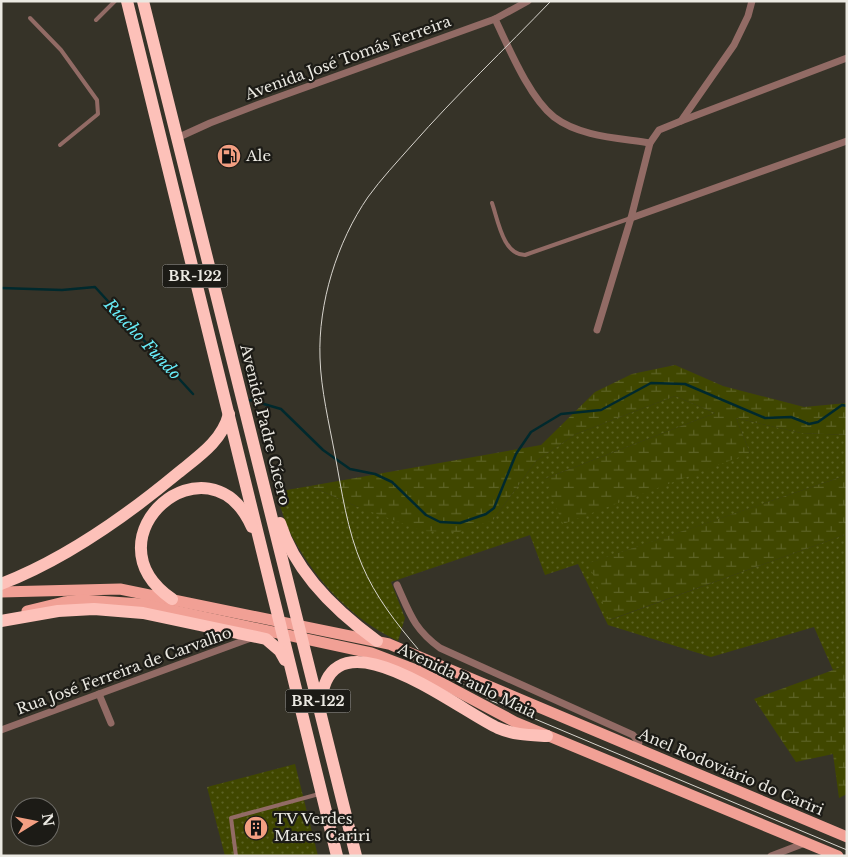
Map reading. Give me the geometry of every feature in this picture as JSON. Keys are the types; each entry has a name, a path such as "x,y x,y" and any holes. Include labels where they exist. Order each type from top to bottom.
{"highway":[{"name":"BR-122","path":"127,1 230,414 261,550 337,856"},
{"name":"Avenida Padre Cícero","path":"143,1 356,856"},
{"path":"1,584 19,577 84,542 134,510 214,443 226,426 230,414"},
{"path":"264,485 272,495 288,544 301,565 343,614 378,641"},
{"path":"172,598 152,582 146,570 142,554 142,537 145,524 155,510 175,494 186,489 199,487 213,489 226,496 238,505 250,524 261,550"},
{"path":"1,621 58,611 94,608 143,613 260,634 280,651 292,674"},
{"path":"321,714 322,694 332,672 348,664 367,662 387,666 499,728 523,735 547,736"}],"main road":[{"path":"1,592 120,588 265,619 328,637"},
{"name":"Avenida Paulo Maia","path":"1,621 64,602 102,600 142,604 260,634 328,637 396,660 515,722 838,856"},
{"name":"Anel Rodoviário do Cariri","path":"328,637 378,641 403,649 847,837"}],"street":[{"name":"Avenida José Tomás Ferreira","path":"177,138 262,103 495,19 528,1"},
{"path":"681,121 734,45 748,16 752,1"},
{"path":"495,19 532,90 554,117 584,131 650,143"},
{"path":"596,330 632,218 650,143 659,130 847,58"},
{"path":"632,218 847,142"},
{"name":"Avenida Paulo Maia","path":"397,585 410,619 419,631 440,648 633,735 639,742 638,748"},
{"name":"Rua José Ferreira de Carvalho","path":"1,730 260,634"},
{"path":"99,694 111,722"},
{"path":"771,856 806,842"}],"lane":[{"path":"96,20 114,1"},
{"path":"30,18 60,50 97,100 98,114 60,144"},
{"path":"492,203 508,248 518,256 525,256 632,218"},
{"path":"236,856 232,818 321,793"}],"green space":[{"path":"675,365 723,386 804,407 847,403 847,435 801,433 736,418 750,453 563,524 544,479 715,413 675,396 576,434 536,461 493,520 459,532 423,531 358,507 310,486 541,445 595,392 632,374"},
{"path":"675,396 715,413 544,479 750,453 736,418 801,433 847,435 847,475 590,563 610,620 847,534 847,665 833,670 814,627 711,657 608,625 578,564 545,575 530,535 391,582 405,618 398,641 351,611 313,570 293,538 275,492 310,486 358,507 493,520 536,461 576,434"},
{"path":"847,475 847,534 609,620 589,563"},
{"path":"847,665 847,794 839,798 833,754 796,762 754,699"},
{"path":"295,764 318,856 225,856 207,787"}],"waterway":[{"name":"Riacho Fundo","path":"1,288 62,290 95,287 193,394"},
{"name":"Riacho Fundo","path":"250,400 281,409 323,450 350,469 375,474 392,482 426,515 440,522 460,523 486,514 494,508 516,454 531,432 561,414 601,410 651,383 685,384 765,418 791,417 809,424 818,422 842,405 847,406"}],"tram line":[{"path":"418,649 394,619 373,588 357,552 349,525 322,382 320,337 326,295 347,233 373,190 446,108 551,1"},
{"path":"455,679 492,701 847,850"}],"place":[{"name":"Ale","path":"229,156"},
{"name":"TV Verdes Mares Cariri","path":"256,828"}]}
